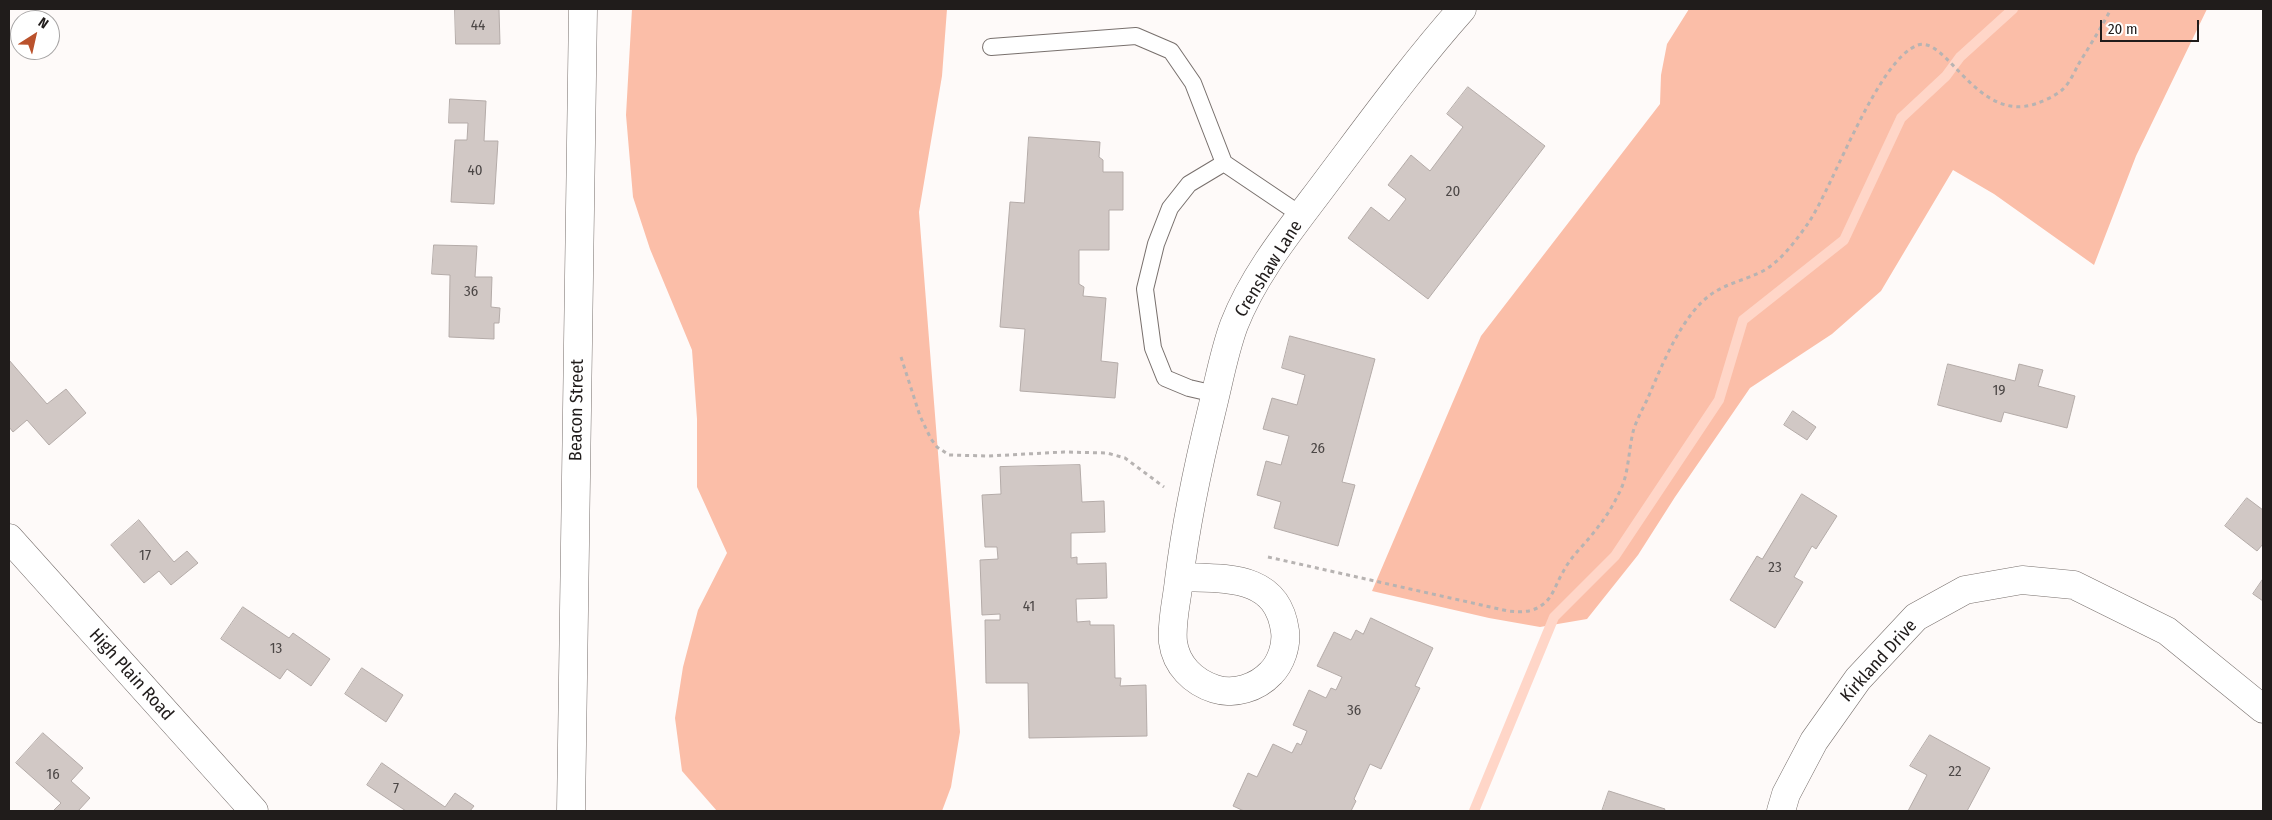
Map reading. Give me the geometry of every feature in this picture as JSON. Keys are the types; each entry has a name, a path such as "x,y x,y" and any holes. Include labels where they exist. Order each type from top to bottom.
{"street":[{"name":"Beacon Street","path":"571,811 583,9"},
{"name":"Crenshaw Lane","path":"1180,577 1246,582 1263,590 1276,603 1284,620 1286,638 1282,656 1272,672 1258,684 1241,690 1222,691 1205,686 1189,675 1179,660 1173,642 1180,577 1193,485 1234,325 1249,293 1301,215 1422,53 1462,9"},
{"name":"High Plain Road","path":"9,538 254,811"},
{"name":"Kirkland Drive","path":"1781,811 1786,794 1814,741 1858,679 1916,617 1965,590 2022,580 2074,585 2168,630 2263,709"}],"lane":[{"path":"991,47 1136,36 1171,51 1193,83 1224,163 1301,215"},
{"path":"1215,394 1189,388 1165,378 1153,348 1145,289 1156,244 1170,208 1189,184 1224,163"}],"path":[{"path":"1262,555 1508,611 1527,612 1543,605 1552,594 1566,566 1592,535 1619,494 1625,477 1633,433 1637,423 1672,347 1693,311 1716,290 1769,267 1791,246 1820,203 1853,133 1888,73 1910,50 1919,45 1926,45 1937,50 1978,91 2005,106 2028,106 2041,102 2062,90 2111,9"},
{"path":"901,357 920,416 930,439 937,447 949,455 989,456 1064,452 1107,454 1125,458 1167,490 1189,513"}],"shaded area":[{"path":"632,9 947,9 942,76 919,212 960,732 951,787 942,811 717,811 682,771 675,718 683,667 698,610 727,553 697,487 697,419 692,350 650,249 633,197 626,115"},
{"path":"1689,9 2207,9 2136,156 2094,265 1994,194 1953,170 1881,291 1832,334 1750,388 1675,497 1638,555 1587,619 1540,627 1489,618 1372,591 1481,336 1660,104 1661,75 1667,44"}],"building":[{"path":"455,9 499,9 500,44 456,44"},
{"path":"1468,87 1545,146 1428,299 1348,238 1371,207 1389,221 1406,199 1388,185 1411,155 1430,171 1463,127 1447,114"},
{"path":"450,99 486,101 484,141 498,141 494,204 451,202 455,140 467,140 468,123 449,123"},
{"path":"1029,137 1100,142 1099,157 1103,160 1103,172 1123,172 1123,210 1109,210 1109,250 1079,250 1079,284 1084,287 1083,296 1106,298 1101,361 1118,363 1115,398 1020,391 1025,329 1000,327 1010,202 1024,203"},
{"path":"434,245 477,246 475,277 492,277 491,307 500,308 499,323 494,323 494,339 449,337 450,275 432,274"},
{"path":"1290,336 1375,359 1342,482 1355,485 1338,546 1274,528 1281,502 1257,495 1266,461 1281,465 1289,436 1263,429 1272,398 1297,405 1305,375 1282,368"},
{"path":"9,360 47,404 66,389 86,413 49,445 27,420 13,432 9,427"},
{"path":"1948,364 2015,381 2019,364 2043,370 2038,386 2075,396 2067,428 2004,412 2001,422 1938,405"},
{"path":"1793,411 1816,427 1807,440 1784,425"},
{"path":"1080,465 1082,502 1104,501 1105,532 1071,533 1071,558 1077,557 1077,564 1106,563 1107,598 1076,599 1077,622 1090,621 1090,625 1114,625 1115,678 1121,678 1120,686 1146,685 1147,736 1029,738 1028,683 986,683 985,620 1000,620 1000,614 982,615 980,560 998,559 997,547 985,547 982,495 1001,494 1000,467"},
{"path":"1802,494 1837,516 1816,549 1812,546 1794,577 1803,582 1775,628 1730,600 1757,556 1762,559"},
{"path":"2247,498 2263,510 2263,544 2257,551 2225,526"},
{"path":"139,520 174,562 187,551 198,563 171,585 159,571 144,583 111,545"},
{"path":"2263,579 2263,601 2253,594"},
{"path":"243,607 289,638 293,633 330,659 311,686 287,669 280,679 221,639"},
{"path":"1371,618 1433,648 1415,686 1420,688 1381,769 1370,764 1354,799 1356,801 1351,811 1244,811 1233,806 1248,773 1257,777 1273,744 1292,753 1297,743 1301,745 1307,731 1293,725 1309,690 1326,698 1331,688 1336,690 1342,677 1317,666 1334,632 1351,640 1356,630 1363,634"},
{"path":"362,668 403,695 386,722 345,694"},
{"path":"43,733 83,768 71,781 90,798 78,811 53,811 61,803 16,763"},
{"path":"1930,735 1990,768 1967,811 1908,811 1927,775 1910,766"},
{"path":"382,763 445,807 455,793 474,806 470,811 406,811 367,785"},
{"path":"1609,791 1665,809 1664,811 1602,811"}],"waterway":[{"path":"1474,811 1554,617 1615,556 1719,400 1743,320 1844,240 1901,118 1946,76 1960,57 2013,9"}]}
